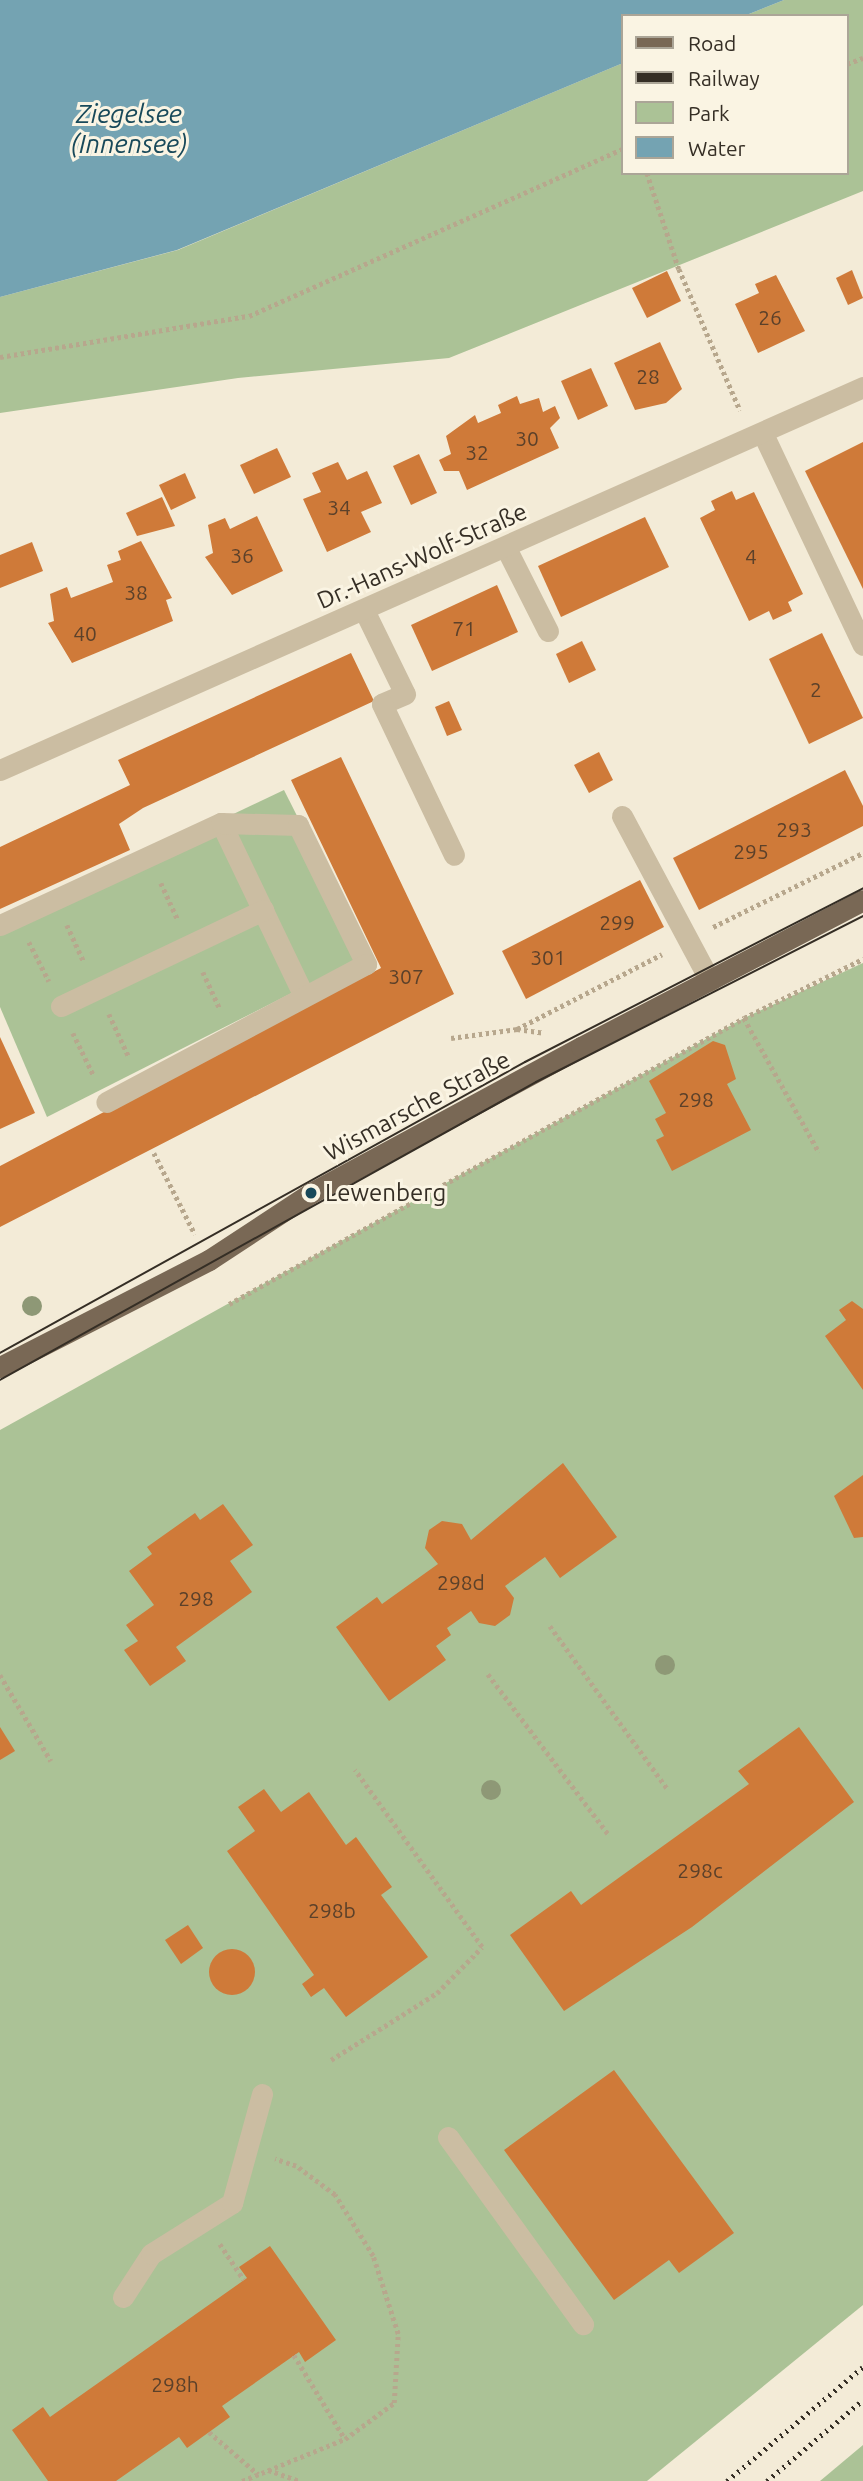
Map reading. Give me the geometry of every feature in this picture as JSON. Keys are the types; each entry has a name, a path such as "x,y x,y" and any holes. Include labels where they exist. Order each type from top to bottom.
{"main road":[{"name":"Wismarsche Straße","path":"0,1366 209,1260 311,1193 581,1047 863,900"}],"street":[{"name":"Dr.-Hans-Wolf-Straße","path":"0,770 758,438 863,387"},
{"path":"758,438 863,645"},
{"path":"506,548 548,631"},
{"path":"364,610 405,694 382,704 454,855"},
{"path":"622,816 710,981"},
{"path":"221,823 304,996"},
{"path":"0,925 221,823 298,825 366,964 106,1102"},
{"path":"61,1006 263,910"},
{"path":"123,2297 151,2254 232,2203 250,2152 262,2094"},
{"path":"448,2137 583,2324"}],"path":[{"path":"0,357 249,316 622,149"},
{"path":"648,175 679,269 758,438"},
{"path":"229,1304 744,1018 863,959"},
{"path":"744,1018 819,1152"},
{"path":"451,1038 517,1030 574,1038 581,1047"},
{"path":"154,1153 209,1260"},
{"path":"550,1626 667,1788"},
{"path":"488,1674 608,1834"},
{"path":"0,1675 51,1760"},
{"path":"331,2060 437,1993 482,1947 355,1770"},
{"path":"242,2481 345,2439 394,2403 398,2334 373,2256 335,2195 296,2166 250,2152"},
{"path":"204,2220 244,2280"},
{"path":"294,2355 345,2439"},
{"path":"209,2432 257,2474"},
{"path":"267,2470 300,2481"}],"green space":[{"path":"784,0 863,0 863,191 449,358 238,378 0,413 0,297 178,250 622,63 622,175 849,175 849,14 749,14"},
{"path":"284,790 367,955 47,1117 0,1007 0,925"},
{"path":"863,963 863,2305 647,2481 0,2481 0,1430 744,1018"},
{"path":"863,2445 863,2481 820,2481"}],"water":[{"name":"Ziegelsee (Innensee)","path":"0,0 784,0 749,14 622,14 622,63 177,250 0,297"}],"building":[{"path":"852,270 863,298 848,305 836,278"},
{"path":"667,271 681,301 647,318 632,288"},
{"path":"776,275 805,331 758,353 735,304 759,293 755,284"},
{"path":"660,342 682,389 666,403 635,410 614,363"},
{"path":"591,368 608,406 578,420 561,381"},
{"path":"517,396 520,404 539,398 543,412 555,406 560,418 550,428 559,448 467,490 459,471 444,471 439,460 451,454 446,436 475,415 478,423 501,413 498,405"},
{"path":"863,442 863,589 805,471"},
{"path":"277,448 291,477 254,494 240,465"},
{"path":"419,454 437,493 411,505 393,466"},
{"path":"338,462 347,480 367,471 382,503 361,512 371,532 327,552 303,499 321,492 312,473"},
{"path":"185,473 196,498 171,510 159,485"},
{"path":"732,491 736,500 754,492 803,594 788,602 792,611 773,620 769,611 749,621 700,518 715,510 711,501"},
{"path":"162,497 175,526 137,536 126,513"},
{"path":"257,516 283,571 232,595 205,557 213,553 208,525 225,518 230,529"},
{"path":"645,517 669,567 561,617 538,566"},
{"path":"141,541 172,598 166,600 173,621 72,663 48,623 54,621 50,594 67,587 71,598 113,582 107,565 121,560 118,551"},
{"path":"32,542 43,571 0,588 0,555"},
{"path":"497,585 518,632 432,671 411,625"},
{"path":"822,633 863,718 809,744 769,659"},
{"path":"582,641 596,670 569,683 556,654"},
{"path":"351,653 374,701 143,808 119,824 130,850 0,909 0,847 130,785 118,760"},
{"path":"449,701 462,730 447,736 435,707"},
{"path":"599,752 613,780 589,793 574,765"},
{"path":"341,757 454,994 0,1227 0,1166 381,968 291,780"},
{"path":"845,770 863,806 863,826 699,910 673,858"},
{"path":"640,880 664,927 526,999 502,951"},
{"path":"0,1037 35,1113 0,1129"},
{"path":"713,1041 725,1045 736,1079 727,1084 751,1130 672,1171 656,1140 664,1136 655,1119 666,1113 649,1081"},
{"path":"852,1301 863,1309 863,1390 825,1336 846,1320 839,1310"},
{"path":"563,1463 617,1537 560,1578 545,1557 505,1586 514,1598 510,1615 495,1626 479,1623 471,1611 447,1628 451,1635 436,1646 446,1660 389,1701 336,1627 377,1597 382,1604 438,1564 425,1548 429,1530 442,1521 462,1524 471,1540"},
{"path":"863,1475 863,1537 854,1538 834,1496"},
{"path":"223,1504 253,1545 230,1561 252,1592 176,1647 186,1661 150,1686 124,1650 138,1641 126,1625 154,1605 129,1571 152,1554 147,1547 195,1513 200,1520"},
{"path":"0,1727 15,1751 0,1760"},
{"path":"799,1727 854,1802 692,1927 564,2011 510,1935 571,1891 581,1905 749,1784 738,1771"},
{"path":"264,1789 281,1812 309,1792 346,1845 356,1837 392,1887 381,1895 428,1957 346,2017 324,1988 311,1997 302,1984 314,1975 227,1851 255,1831 238,1807"},
{"path":"188,1925 203,1948 181,1964 165,1940"},
{"path":"232,1949 248,1956 255,1972 248,1988 232,1995 216,1988 209,1972 216,1956"},
{"path":"614,2070 734,2233 679,2273 669,2260 614,2300 504,2150"},
{"path":"270,2246 336,2340 305,2362 299,2352 222,2406 230,2417 187,2448 179,2437 116,2481 48,2481 12,2430 43,2407 50,2417 247,2278 239,2267"}],"tram line":[{"path":"0,1353 525,1062 863,888"},
{"path":"0,1380 536,1082 863,916"}],"railway":[{"path":"727,2481 863,2367"},
{"path":"767,2481 863,2400"}],"place":[{"name":"Lewenberg","path":"311,1193"}]}
